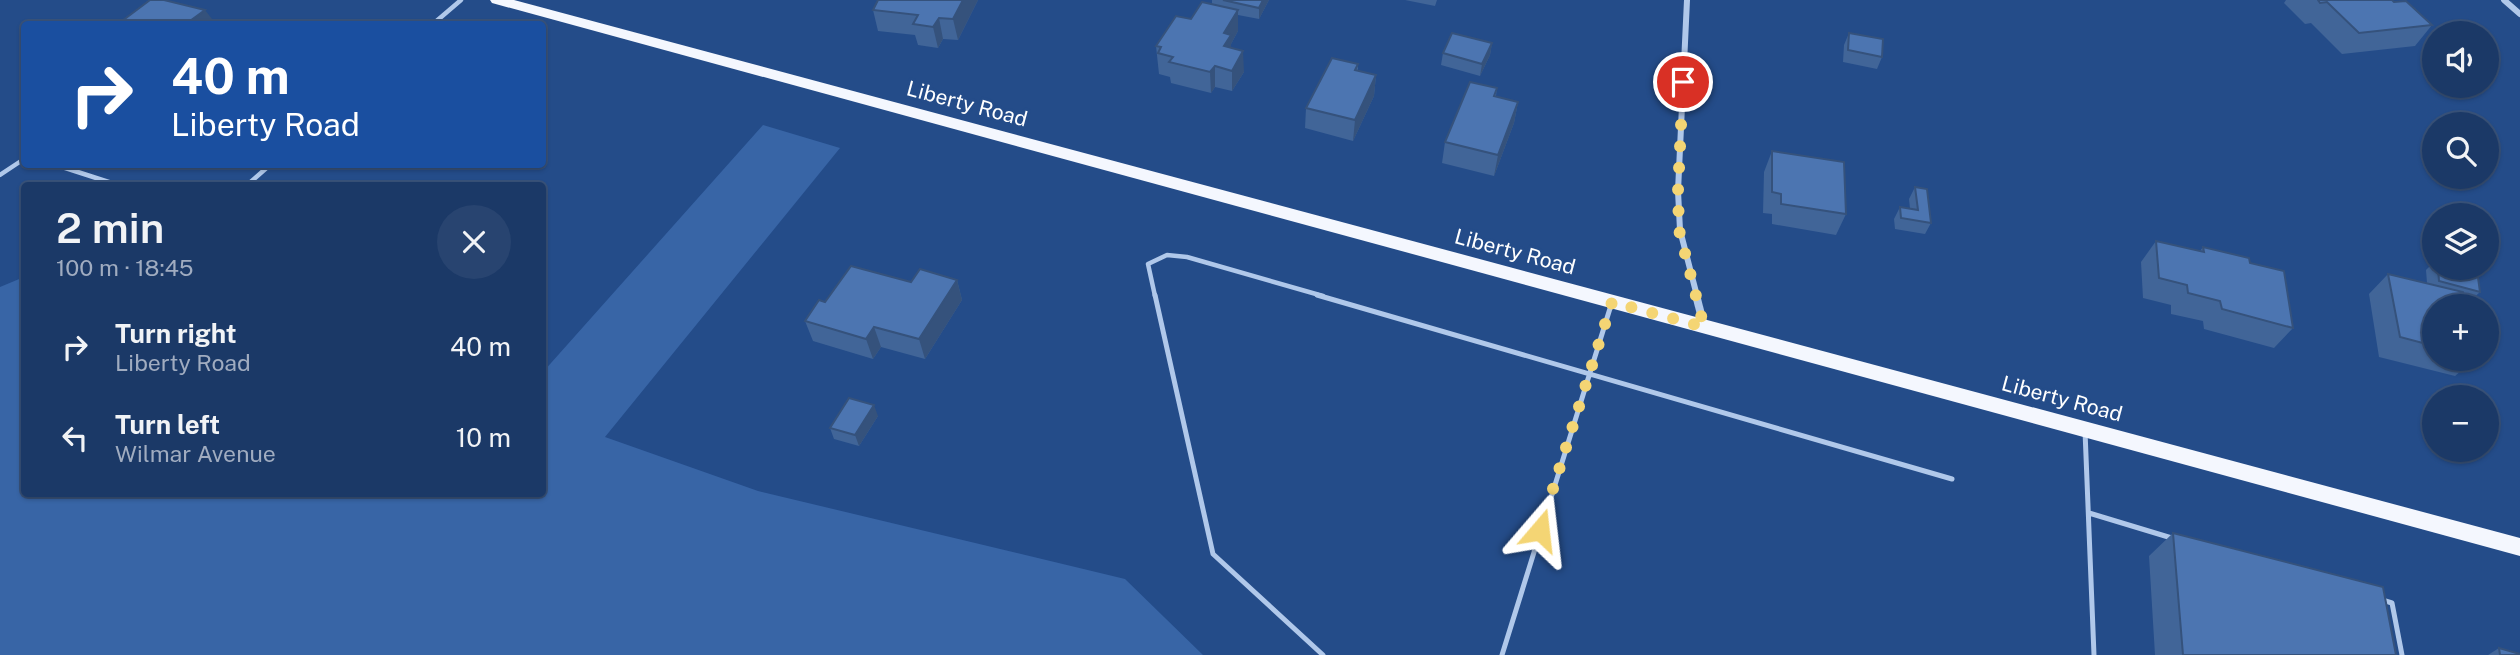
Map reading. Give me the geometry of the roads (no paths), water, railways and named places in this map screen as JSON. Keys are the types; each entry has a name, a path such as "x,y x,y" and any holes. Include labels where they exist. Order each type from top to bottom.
{"main road":[{"name":"Liberty Road","path":"497,0 2520,547"}],"street":[{"path":"1687,0 1678,191 1679,230 1704,327"},
{"path":"2504,0 2520,14"}],"lane":[{"path":"436,21 461,0"},
{"path":"0,175 21,161"},
{"path":"65,168 109,182"},
{"path":"251,182 266,168"},
{"path":"1323,655 1213,554 1148,264 1167,255 1187,257 1952,479"},
{"path":"1502,655 1612,302"},
{"path":"2085,429 2094,655"},
{"path":"2089,513 2181,541"},
{"path":"2366,595 2392,603 2402,655"}]}
